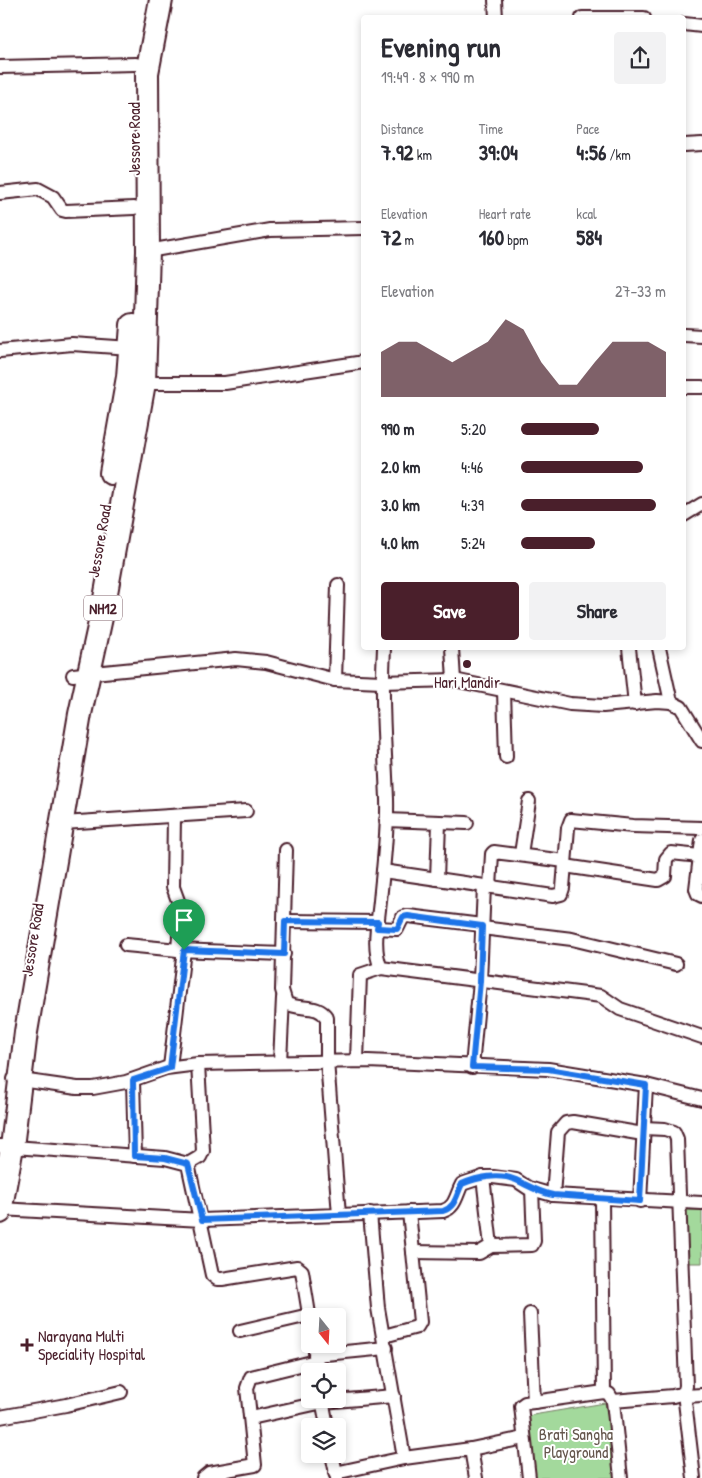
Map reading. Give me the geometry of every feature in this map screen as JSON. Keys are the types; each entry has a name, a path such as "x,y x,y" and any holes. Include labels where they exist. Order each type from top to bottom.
{"highway":[{"name":"Jessore Road","path":"4,1143 15,1079 48,838 48,823 81,674 128,377 131,348 134,208 133,97 136,64 148,0"},
{"name":"NH12","path":"15,1079 26,1032 63,823 81,674 104,604 144,383 148,251 147,73 161,0"},
{"name":"NH12","path":"0,1210 4,1143"}],"street":[{"path":"495,0 496,15"},
{"path":"686,24 702,26"},
{"path":"0,67 136,64"},
{"path":"686,145 702,144"},
{"path":"0,192 38,189 53,197 62,210 66,211 134,208"},
{"path":"148,251 278,230 361,228"},
{"path":"686,335 702,336"},
{"path":"0,351 72,344 131,348"},
{"path":"144,383 225,383 361,362"},
{"path":"686,387 702,387"},
{"path":"686,514 702,504"},
{"path":"335,680 338,585"},
{"path":"381,968 377,960 386,820 382,682 384,650"},
{"path":"452,650 454,680"},
{"path":"629,650 635,704"},
{"path":"659,650 671,702"},
{"path":"81,674 236,659 266,662 335,680 382,682 454,680 504,691 587,705 671,702 682,707 702,739"},
{"path":"504,691 506,756"},
{"path":"521,854 529,801"},
{"path":"63,823 246,811"},
{"path":"170,1068 181,950 181,909 172,887 174,817"},
{"path":"383,871 558,895 561,894 563,888 569,824 575,819 633,826 702,828"},
{"path":"386,820 468,823"},
{"path":"437,879 439,823"},
{"path":"702,840 696,889 698,894 702,896"},
{"path":"280,1062 284,998 286,850"},
{"path":"472,1067 480,981 482,927 492,854 494,852 521,854 658,880 665,876 666,859 671,853 700,856"},
{"path":"285,921 378,925 397,929 403,917 408,916 596,943 676,964"},
{"path":"126,945 181,950 284,954"},
{"path":"357,1061 360,975 381,968 601,996 620,1009 702,1037"},
{"path":"284,998 291,1006 318,1009 323,1012 328,1024 327,1061 339,1215"},
{"path":"15,1079 93,1088 133,1080 170,1068 198,1064 357,1061 548,1069 646,1085 702,1099"},
{"path":"4,1143 165,1158 188,1164 200,1158 203,1151 198,1064"},
{"path":"133,1080 134,1156"},
{"path":"640,1201 646,1085"},
{"path":"553,1195 558,1132 566,1124 573,1122 644,1131 665,1129 674,1132 677,1138 686,1386 684,1394 697,1443 694,1478"},
{"path":"188,1164 202,1220 210,1268 217,1279 298,1267 302,1271 308,1308"},
{"path":"0,1210 202,1220 409,1212 450,1209 462,1184 483,1177 516,1180 532,1190 553,1195 702,1203"},
{"path":"483,1177 491,1246"},
{"path":"413,1252 479,1253 491,1246 532,1245 534,1241 532,1190"},
{"path":"602,1199 608,1396 621,1478"},
{"path":"203,1478 209,1473 255,1465 247,1388 251,1377 316,1358 385,1342 417,1327 420,1322 409,1212"},
{"path":"370,1214 376,1290 404,1458"},
{"path":"530,1314 534,1402"},
{"path":"240,1331 301,1320"},
{"path":"0,1417 66,1406 121,1392"},
{"path":"529,1478 522,1406 534,1402 608,1396 702,1395"},
{"path":"346,1399 394,1396"},
{"path":"251,1418 301,1405"},
{"path":"334,1463 336,1477 404,1458 471,1449 524,1438"},
{"path":"471,1449 476,1478"}],"green space":[{"path":"682,1210 702,1210 702,1263 687,1263"},
{"name":"Brati Sangha Playground","path":"605,1403 619,1478 524,1478 515,1418"}],"place":[{"name":"Hari Mandir","path":"467,664"},
{"name":"Narayana Multi Speciality Hospital","path":"27,1345"}],"route":[{"path":"408,916 482,926 480,981 472,1067 548,1069 646,1085 640,1201 553,1195 528,1188 516,1180 483,1177 462,1184 450,1209 443,1211 202,1220 188,1164 165,1158 134,1156 133,1080 170,1068 184,950 284,954 285,921 378,922 377,928 397,929 403,917 408,916"}]}
